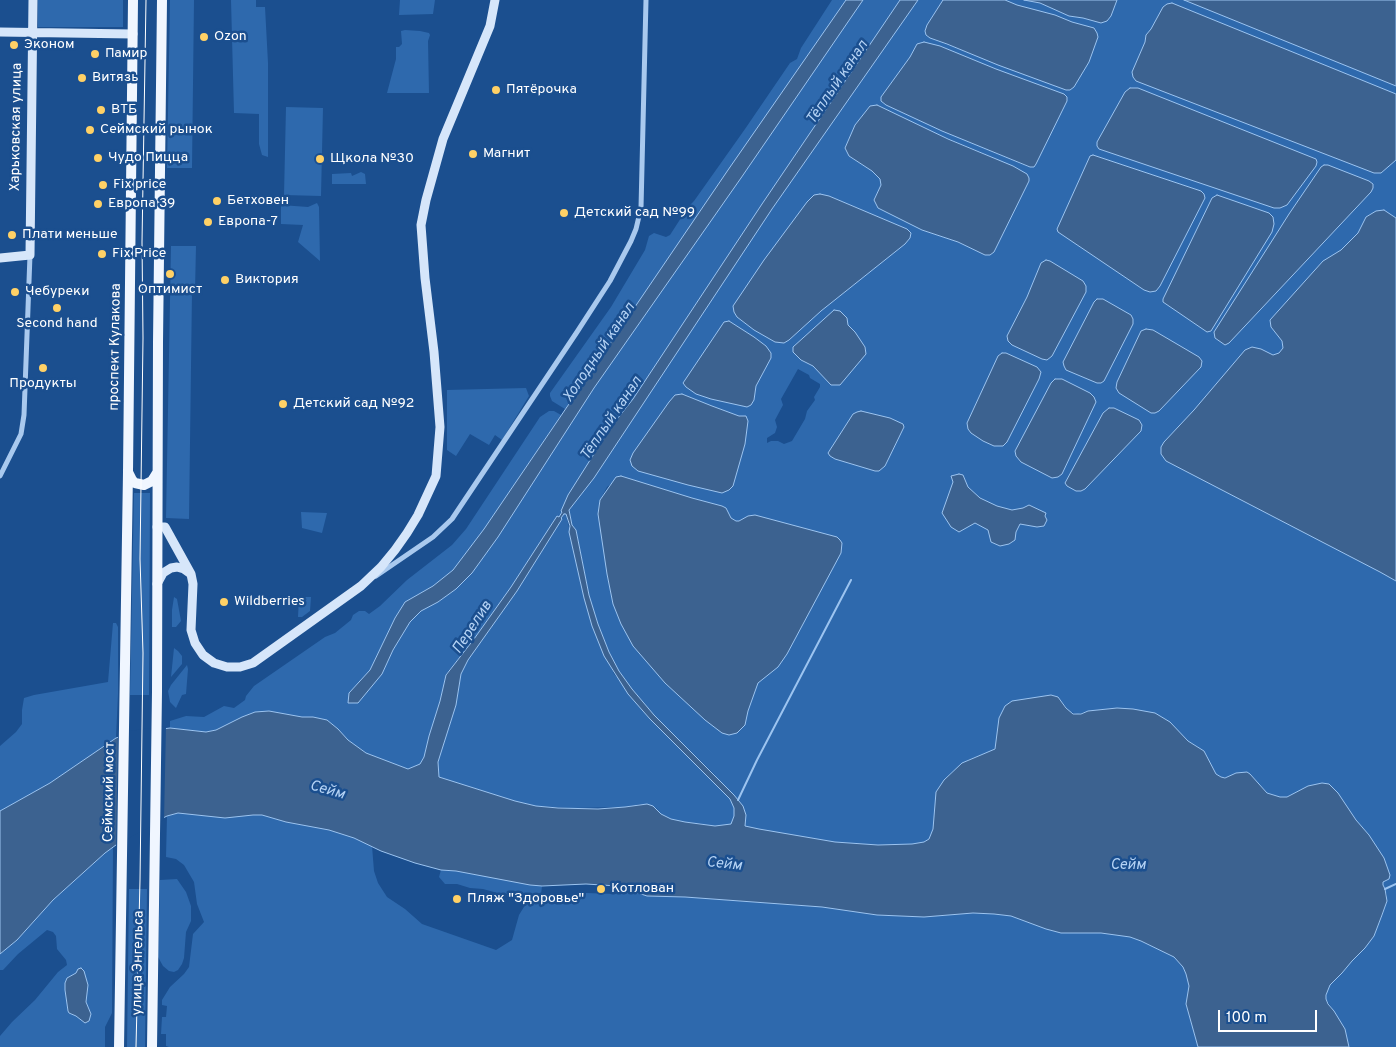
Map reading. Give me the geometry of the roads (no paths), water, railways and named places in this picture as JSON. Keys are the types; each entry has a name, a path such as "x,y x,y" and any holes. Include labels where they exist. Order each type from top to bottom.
{"main road":[{"name":"проспект Кулакова","path":"125,695 133,0"},
{"path":"157,584 161,527 157,473 162,0"},
{"path":"128,472 135,483 144,485 152,481 157,473"},
{"name":"улица Энгельса","path":"152,1047 157,584"},
{"name":"Сеймский мост","path":"122,889 125,695"},
{"name":"улица Энгельса","path":"119,1047 122,889"}],"street":[{"name":"Харьковская улица","path":"30,255 33,0"},
{"path":"361,586 381,567 408,533 436,476 440,427 421,225 443,139 490,26 495,0"},
{"path":"161,527 191,574 193,584 191,630 195,644 203,655 214,663 227,667 240,667 253,663 433,537 452,519 578,332 610,281 636,229 641,208 646,0"},
{"path":"0,32 133,34"},
{"path":"0,258 30,255 24,415 20,434 0,476"},
{"path":"157,584 163,573 177,566 191,574"}],"water":[{"path":"846,0 863,0 594,388 498,537 472,573 456,589 421,611 410,622 393,650 382,674 358,703 348,703 349,693 370,670 395,618 405,602 433,586 453,570 484,529"},
{"name":"Сейм","path":"900,0 918,0 772,209 594,478 569,510 572,525 576,530 589,595 598,624 619,671 654,715 743,806 746,815 745,826 835,842 878,845 912,844 929,839 933,829 936,792 944,780 962,763 995,749 999,718 1005,706 1012,701 1051,695 1058,697 1073,714 1117,708 1155,713 1170,722 1188,741 1204,751 1216,774 1225,778 1236,773 1247,772 1267,793 1287,797 1308,786 1322,783 1329,784 1338,793 1356,820 1369,835 1384,858 1390,875 1389,879 1383,882 1387,901 1374,936 1330,985 1326,995 1328,1004 1345,1029 1349,1047 1198,1047 1186,1004 1189,986 1183,967 1174,957 1130,937 1101,933 1061,933 1011,916 994,914 973,913 924,917 877,915 822,907 647,896 617,886 586,884 530,885 456,871 441,870 381,851 354,838 329,830 286,822 262,815 225,818 178,813 167,816 131,834 105,853 53,900 17,940 0,954 0,811 50,783 116,738 130,733 170,728 206,732 216,730 255,712 269,711 327,720 348,740 366,753 408,769 420,764 424,757 446,675 511,587 557,516 559,517 568,495 611,427 633,399","holes":["566,514 584,598 592,626 604,656 628,694 650,719 730,799 734,808 731,824 715,826 671,819 647,804 598,809 536,806 439,777 438,762 456,705 461,674 468,660 517,591 561,518"]},
{"path":"943,0 1005,0 1094,28 1098,37 1089,62 1074,87 1066,90 930,38 926,35 925,31 927,25"},
{"path":"1024,0 1117,0 1111,16 1107,21 1101,23 1069,16 1040,3"},
{"path":"1184,0 1396,0 1396,86"},
{"path":"1172,3 1396,94 1396,160 1381,173 1374,173 1136,81 1132,72 1145,42 1146,35 1163,7"},
{"path":"924,42 940,46 1064,94 1067,97 1067,101 1034,167 942,131 881,101 881,97 910,57 917,44"},
{"path":"1130,88 1138,88 1316,159 1316,166 1287,205 1274,208 1099,149 1097,142 1125,92"},
{"path":"877,105 1027,174 1029,181 994,252 990,255 985,255 958,242 922,230 878,208 874,200 881,185 880,179 872,171 849,156 845,148 855,125 870,106"},
{"path":"1093,155 1201,191 1204,194 1205,198 1156,291 1144,290 1058,232 1057,229 1090,156"},
{"path":"1324,165 1369,181 1373,184 1371,192 1229,343 1225,345 1215,338 1214,332 1289,214"},
{"path":"814,195 829,196 907,229 911,233 910,238 821,311 789,340 784,343 775,342 754,330 737,317 733,306 807,202"},
{"path":"1217,195 1269,213 1273,217 1274,224 1272,232 1211,331 1207,332 1163,302 1163,299 1212,198"},
{"path":"1384,210 1396,218 1396,581 1166,461 1161,454 1161,447 1164,442 1245,350 1252,347 1273,355 1279,353 1283,348 1282,341 1271,327 1270,320 1323,261 1341,250 1358,233 1366,217 1376,211"},
{"path":"1046,260 1083,281 1086,286 1086,292 1052,356 1047,360 1012,345 1008,341 1007,336 1027,297 1041,263"},
{"path":"1097,299 1103,299 1131,315 1133,319 1133,324 1104,381 1101,383 1066,370 1063,362"},
{"path":"834,310 840,311 847,318 848,325 865,347 866,354 840,385 831,385 813,366 801,360 793,352 793,347"},
{"path":"729,321 766,346 771,353 771,358 756,386 754,400 747,407 696,394 683,383 724,322"},
{"path":"1146,329 1153,330 1199,357 1202,361 1201,367 1155,413 1151,413 1119,393 1116,388 1141,331"},
{"path":"1002,353 1037,367 1041,372 1007,442 1003,446 994,446 971,433 967,423 998,356"},
{"path":"1055,379 1062,379 1090,393 1096,402 1062,474 1052,478 1021,462 1016,456 1015,451 1051,383"},
{"path":"682,394 739,416 746,416 748,421 745,444 733,486 729,490 722,493 688,485 638,471 632,466 630,460 633,453 669,402 675,395"},
{"path":"1109,408 1114,408 1139,420 1142,425 1141,431 1085,489 1076,491 1065,483 1103,413"},
{"path":"861,411 890,418 903,424 904,427 885,466 879,471 835,459 828,453 853,414"},
{"path":"963,475 968,487 980,498 997,506 1012,510 1029,505 1046,513 1047,520 1044,526 1037,527 1020,524 1015,540 1000,546 991,542 988,530 975,523 959,532 951,527 942,513 953,482 951,476"},
{"path":"621,476 722,506 726,508 731,518 736,521 755,515 837,537 842,543 841,553 787,654 778,667 758,683 745,725 737,733 729,735 722,733 665,683 633,646 621,624 613,604 598,514 600,500 616,477"},
{"path":"81,968 84,971 88,985 86,1002 91,1014 89,1021 85,1023 69,1013 65,990 67,978"}],"waterway":[{"path":"738,800 851,580"},
{"path":"1385,889 1396,884"}],"tram line":[{"path":"136,1047 143,653 140,559 146,0"}],"place":[{"name":"Ozon","path":"204,37"},
{"name":"Эконом","path":"14,45"},
{"name":"Памир","path":"95,54"},
{"name":"Витязь","path":"82,78"},
{"name":"Пятёрочка","path":"496,90"},
{"name":"ВТБ","path":"101,110"},
{"name":"Сеймский рынок","path":"90,130"},
{"name":"Магнит","path":"473,154"},
{"name":"Чудо Пицца","path":"98,158"},
{"name":"Щкола №30","path":"320,159"},
{"name":"Fix price","path":"103,185"},
{"name":"Бетховен","path":"217,201"},
{"name":"Европа 39","path":"98,204"},
{"name":"Детский сад №99","path":"564,213"},
{"name":"Европа-7","path":"208,222"},
{"name":"Плати меньше","path":"12,235"},
{"name":"Fix Price","path":"102,254"},
{"name":"Оптимист","path":"170,274"},
{"name":"Виктория","path":"225,280"},
{"name":"Чебуреки","path":"15,292"},
{"name":"Second hand","path":"57,308"},
{"name":"Продукты","path":"43,368"},
{"name":"Детский сад №92","path":"283,404"},
{"name":"Wildberries","path":"224,602"},
{"name":"Котлован","path":"601,889"},
{"name":"Пляж \"Здоровье\"","path":"457,899"}],"water label":[{"name":"Тёплый канал","path":"838,83"},
{"name":"Холодный канал","path":"600,353"},
{"name":"Тёплый канал","path":"612,419"},
{"name":"Перелив","path":"473,628"}]}
